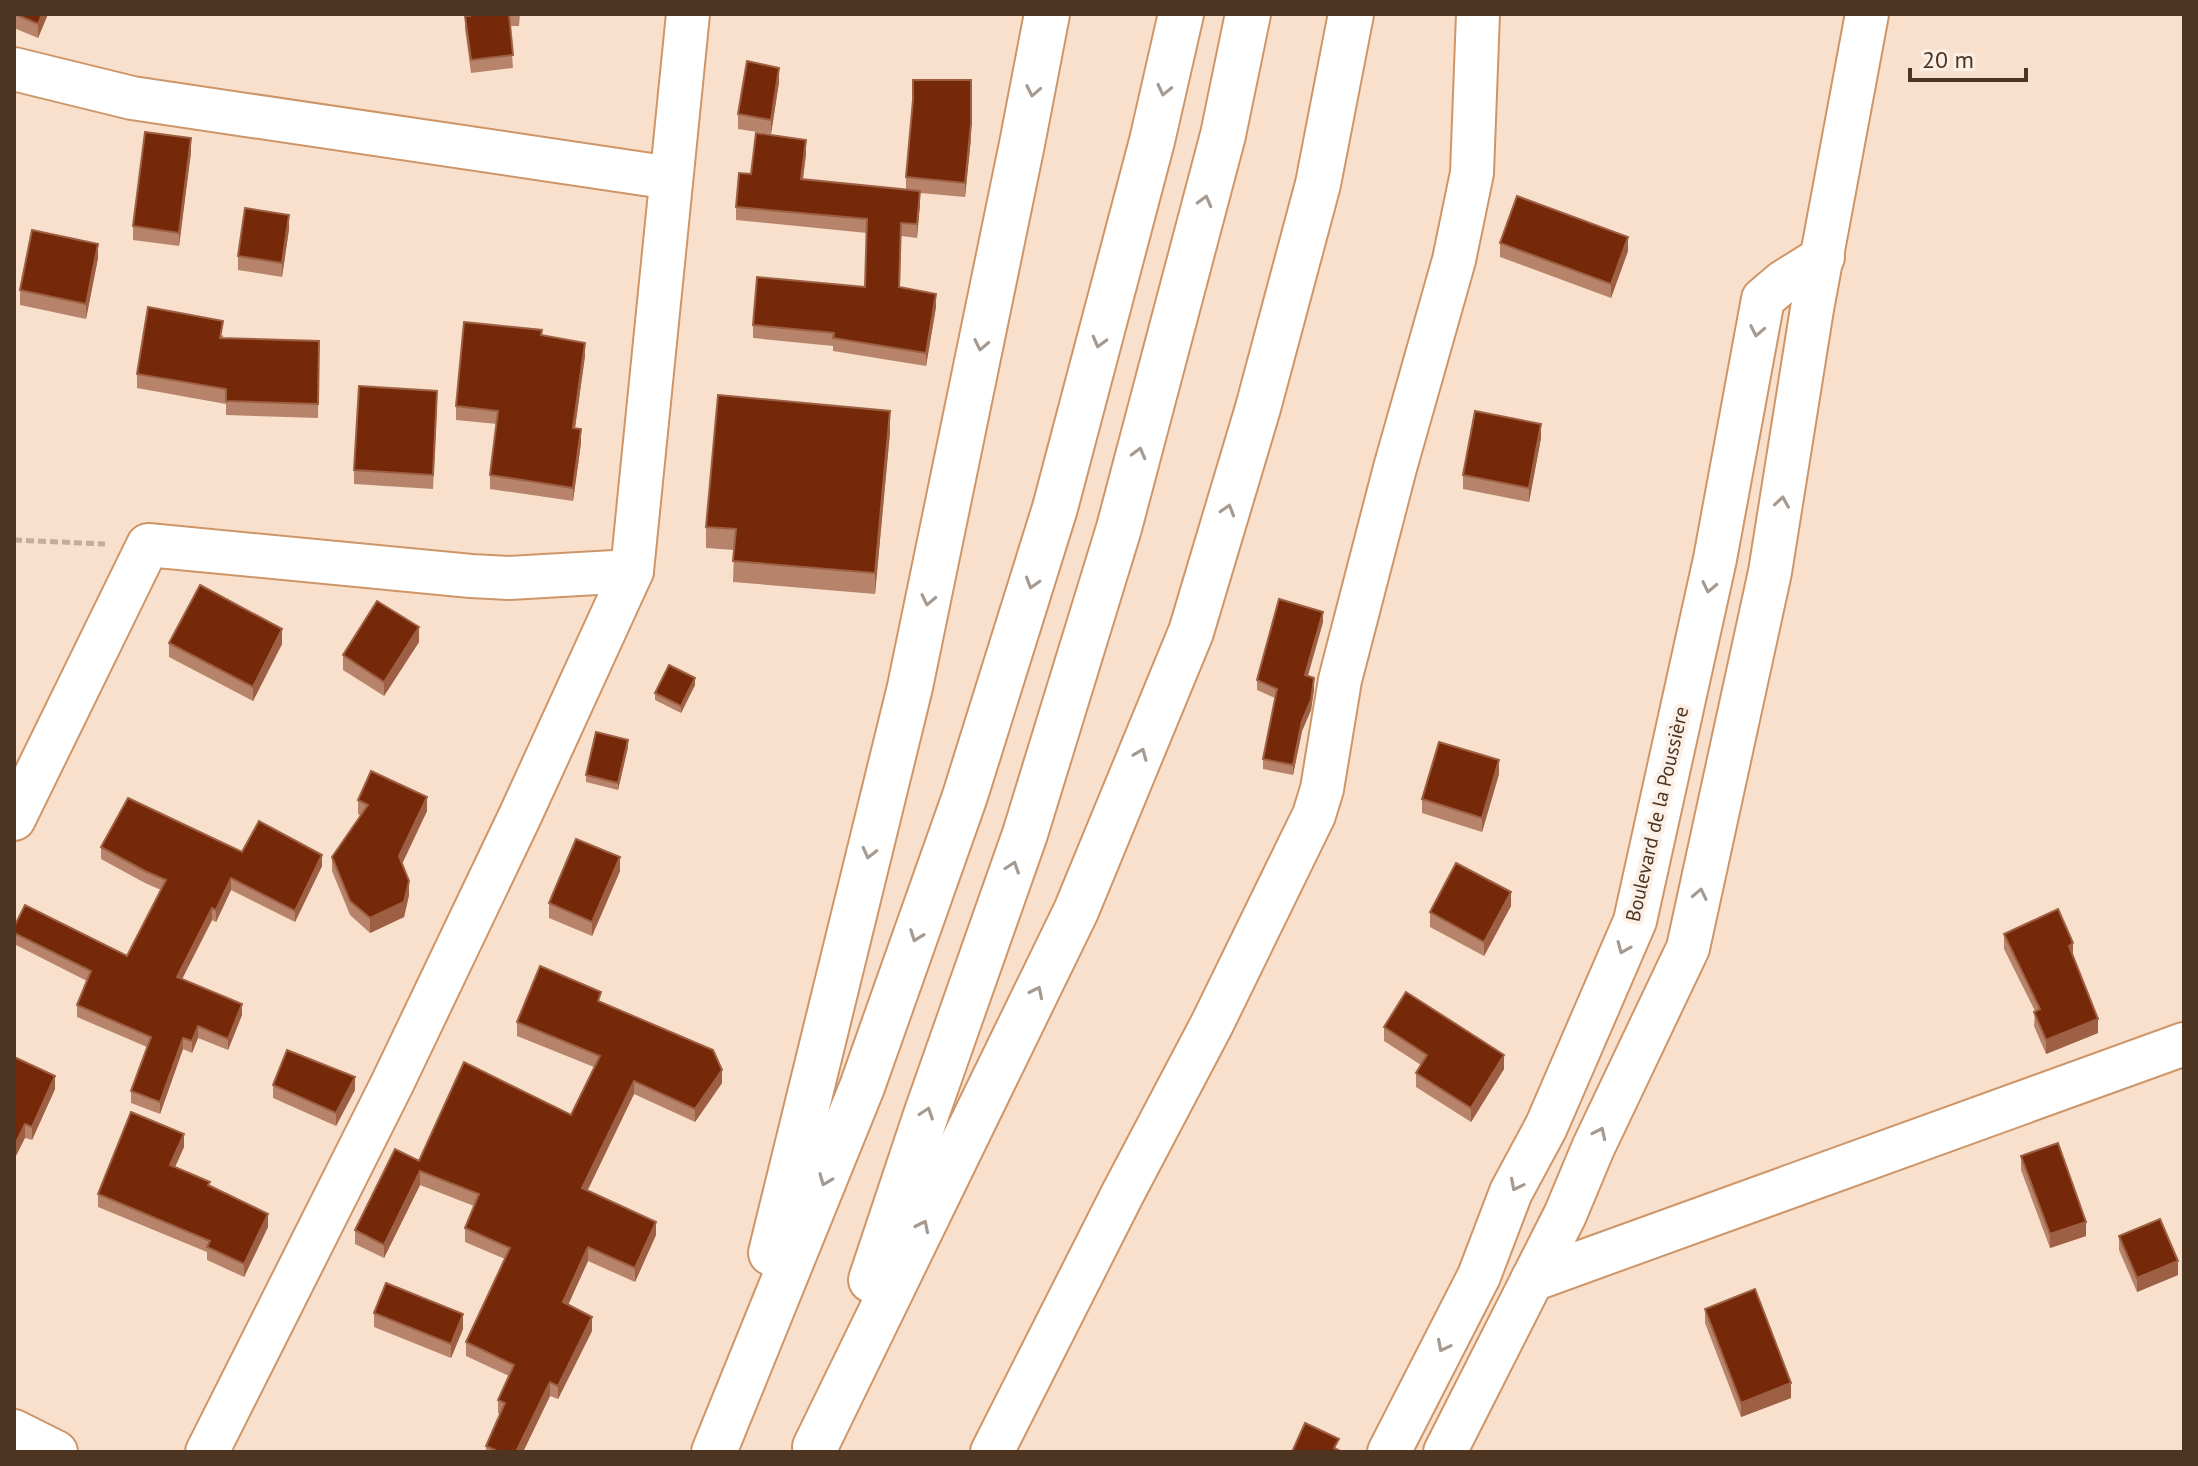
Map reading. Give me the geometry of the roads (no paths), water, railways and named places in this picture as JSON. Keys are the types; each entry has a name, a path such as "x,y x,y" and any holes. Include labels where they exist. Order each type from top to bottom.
{"main road":[{"path":"734,1407 910,687 1047,14"},
{"path":"714,1452 867,1072 965,796 1055,508 1152,141 1181,14"},
{"path":"814,1450 927,1112 1025,834 1119,528 1223,135 1248,14"},
{"path":"814,1450 1076,911 1191,632 1258,408 1314,199 1351,14"}],"street":[{"path":"207,1452 392,1084 632,571 688,14"},
{"path":"992,1452 1212,1024 1314,815 1322,789 1340,680 1395,468 1454,260 1472,173 1478,14"},
{"path":"1445,1452 1565,1215 1593,1148 1688,948 1770,572 1812,309 1867,14"},
{"path":"14,69 132,98 671,178"},
{"name":"Boulevard de la Poussière","path":"1389,1452 1479,1276 1511,1192 1546,1127 1635,921 1715,559 1763,299 1783,282 1823,257"},
{"path":"14,819 148,545 471,576 523,578 632,571"},
{"path":"1532,1280 2184,1044"},
{"path":"14,1431 56,1452"}]}
